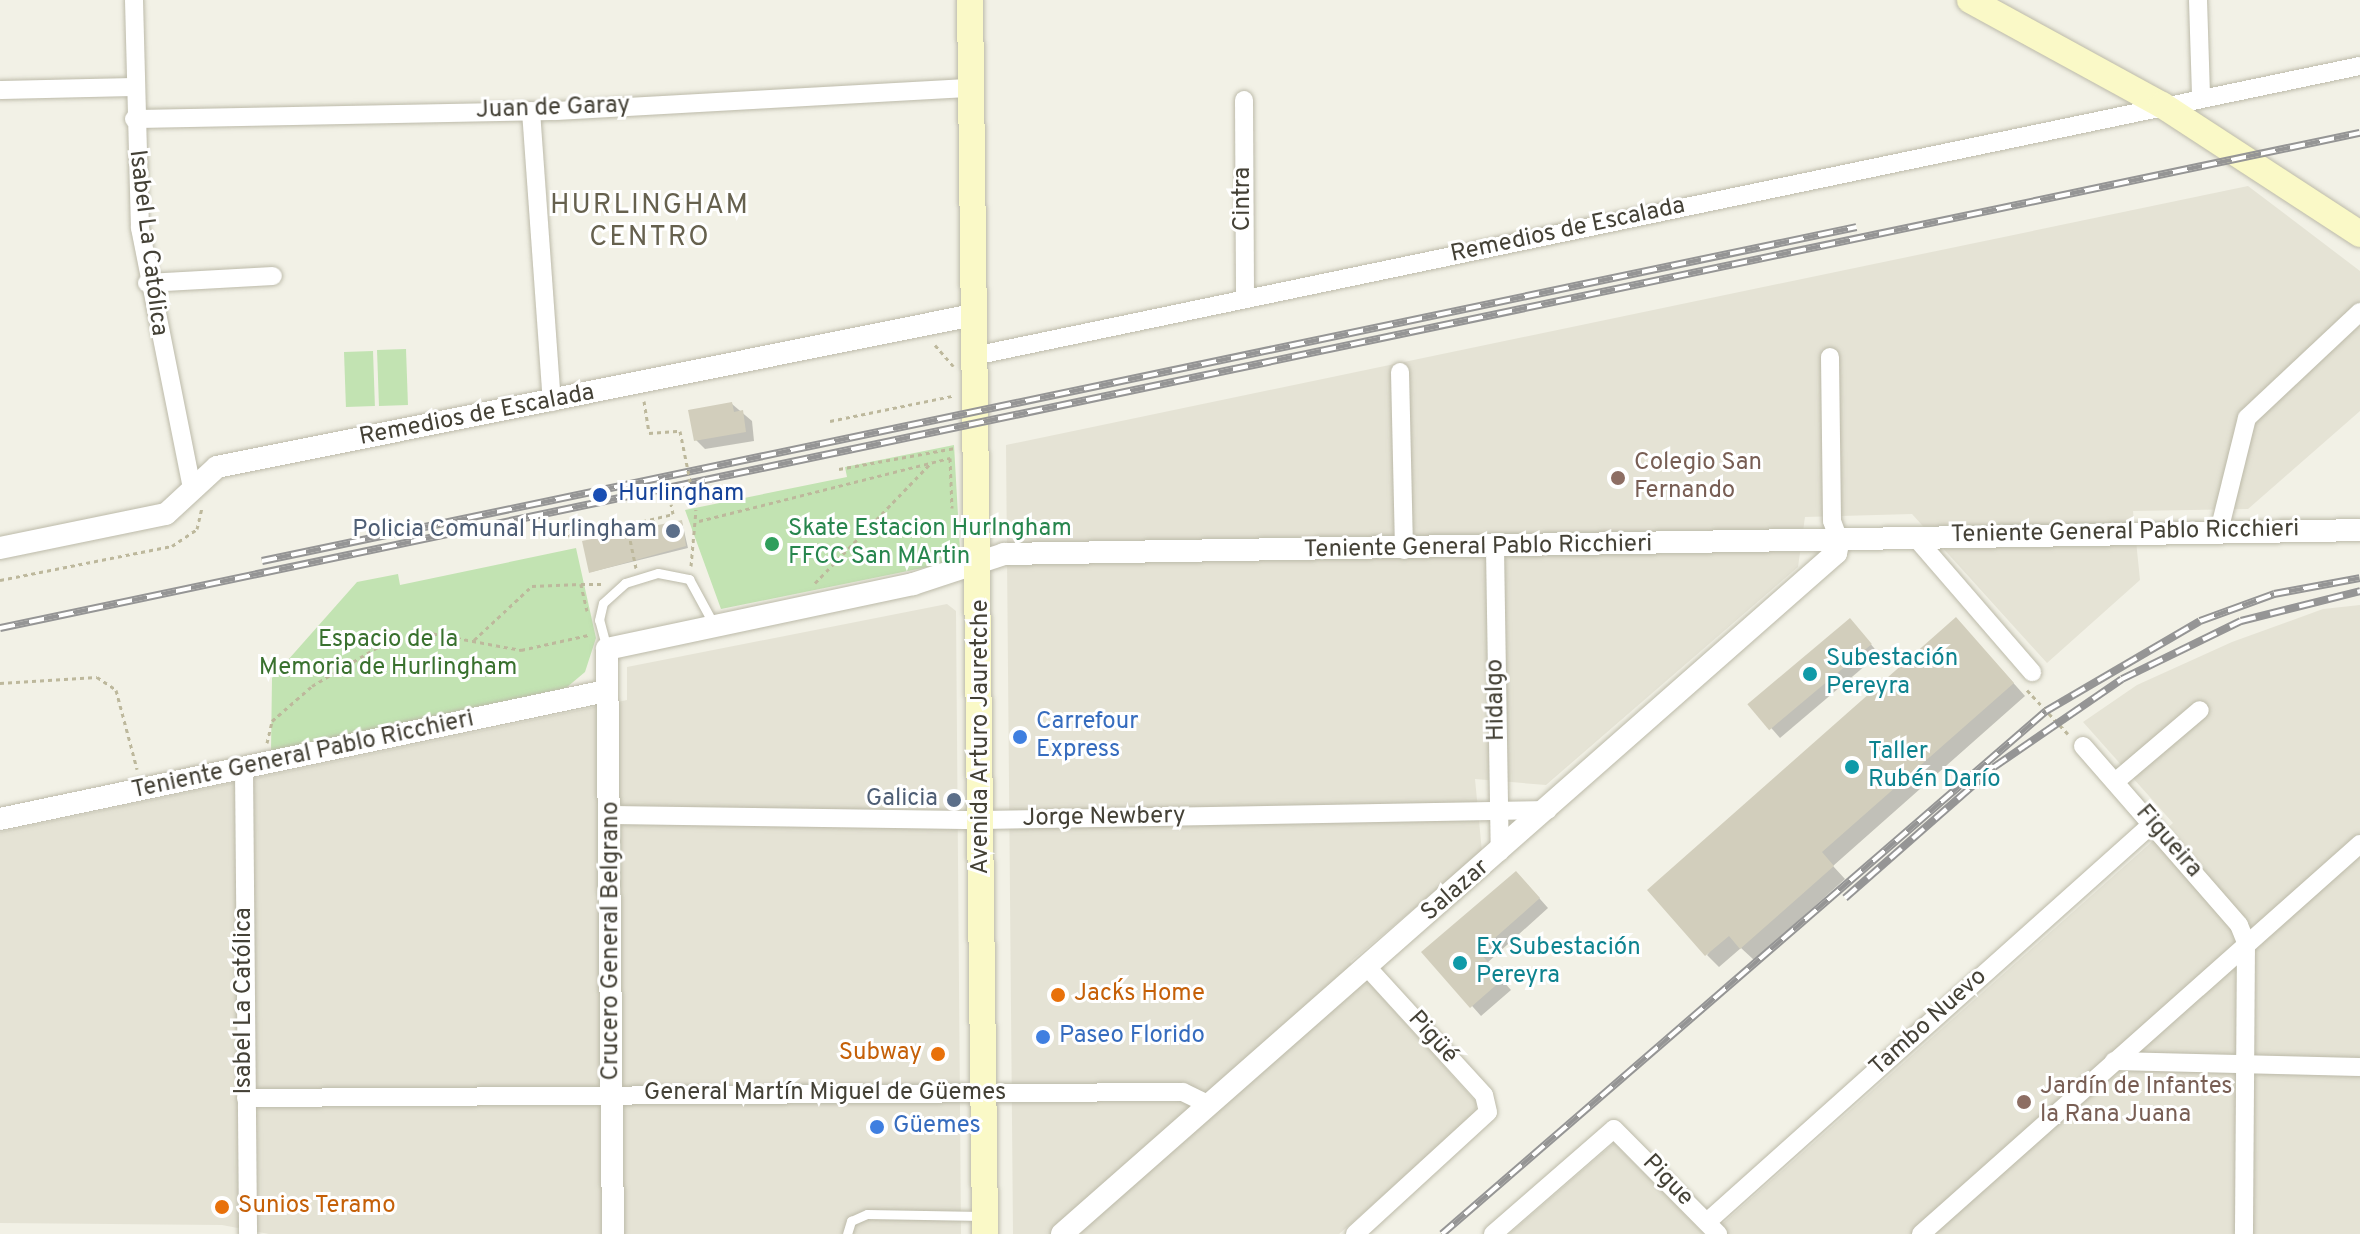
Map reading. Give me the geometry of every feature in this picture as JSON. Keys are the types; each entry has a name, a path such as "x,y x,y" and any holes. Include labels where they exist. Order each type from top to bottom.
{"main road":[{"name":"Avenida Arturo Jauretche","path":"970,0 975,445 981,564 985,1225"},
{"path":"1970,0 2162,105 2360,234"}],"street":[{"name":"Isabel La Católica","path":"134,0 134,119 147,283 198,489"},
{"path":"2198,0 2201,96"},
{"name":"Remedios de Escalada","path":"974,356 2201,96 2360,66"},
{"path":"0,90 135,87"},
{"name":"Juan de Garay","path":"134,119 531,111 971,88"},
{"name":"Cintra","path":"1244,100 1245,299"},
{"path":"531,111 552,402"},
{"path":"147,283 273,276"},
{"path":"2219,531 2247,418 2360,312"},
{"name":"Remedios de Escalada","path":"0,548 166,514 198,489 217,467 973,321"},
{"path":"1830,357 1832,521 1839,540"},
{"path":"1400,372 1404,550"},
{"name":"Teniente General Pablo Ricchieri","path":"607,649 981,564 1004,554 1404,550 2360,530"},
{"path":"1915,537 2032,672"},
{"name":"Salazar","path":"1062,1234 1548,810 1836,553 1839,540"},
{"name":"Hidalgo","path":"1495,548 1500,852"},
{"name":"Crucero General Belgrano","path":"607,649 612,815 613,1234"},
{"name":"Teniente General Pablo Ricchieri","path":"0,819 606,691"},
{"path":"2115,782 2200,710"},
{"name":"Figueira","path":"2083,746 2152,824 2246,942"},
{"name":"Isabel La Católica","path":"248,1234 246,1098 253,767"},
{"name":"Jorge Newbery","path":"612,815 982,820 1548,810"},
{"name":"Tambo Nuevo","path":"1712,1228 2152,824"},
{"path":"1921,1234 2246,942 2360,844"},
{"path":"2244,1234 2246,942"},
{"name":"Pigüé","path":"1355,1234 1488,1112 1484,1095 1368,968"},
{"path":"2114,1061 2244,1068 2360,1067"},
{"name":"General Martín Miguel de Güemes","path":"246,1098 1183,1092 1210,1105"},
{"name":"Pigue","path":"1493,1234 1614,1129 1712,1228"}],"lane":[{"path":"607,649 599,620 603,603 625,583 658,573 689,579 714,625"},
{"path":"847,1234 851,1221 867,1214 985,1225"}],"path":[{"path":"928,337 973,321"},
{"path":"830,421 974,391"},
{"path":"628,401 658,394"},
{"path":"644,397 649,433 680,431 696,510 689,579"},
{"path":"839,469 975,445"},
{"path":"699,521 950,458 953,519"},
{"path":"791,608 932,462"},
{"path":"0,580 172,546 197,529 198,489"},
{"path":"568,526 570,537 627,525 673,514 671,504"},
{"path":"627,525 638,579"},
{"path":"474,640 532,586 625,583"},
{"path":"253,767 272,721 342,662 425,632 521,650 592,634 581,584"},
{"path":"0,683 83,672 116,690 128,754 150,789"},
{"path":"2032,672 2021,684 2083,746"}],"shaded area":[{"path":"2248,186 2360,271 2360,411 2248,509 2133,511 2140,580 2047,663 1912,514 1805,517 1798,567 1546,785 1475,779 1482,852 1350,962 1477,1103 1474,1116 1339,1234 1013,1234 1006,445"},
{"path":"947,604 956,611 961,1234 269,1234 222,1225 0,1223 0,832 627,700 627,667"},
{"path":"2360,605 2360,1234 1711,1234 2173,823 2083,722 2137,685 2232,642 2323,609"},
{"path":"1614,1143 1704,1234 1509,1234"}],"green space":[{"path":"406,349 408,405 379,406 377,350"},
{"path":"373,351 375,406 346,407 344,352"},
{"path":"954,445 960,550 952,562 721,609 685,510 847,477 845,467"},
{"name":"Espacio de la Memoria de Hurlingham","path":"576,548 596,638 585,672 566,688 271,751 272,678 357,582 398,574 400,585"}],"building":[{"path":"732,402 734,412 743,410 746,432 694,441 688,410"},
{"path":"682,520 686,546 589,573 582,541"},
{"name":"Taller Rubén Darío","path":"1956,617 2014,683 1822,852 1834,866 1740,949 1729,936 1705,956 1647,890"},
{"name":"Subestación Pereyra","path":"1850,618 1872,644 1769,730 1747,704"},
{"path":"1516,871 1540,898 1479,952 1503,979 1470,1008 1421,952"}],"railway":[{"path":"0,628 2360,133"},
{"path":"262,561 1856,227"},
{"path":"1442,1234 2046,711 2200,621 2274,594 2360,578"},
{"path":"1845,898 1994,767 2122,679 2241,621 2360,591"}],"place":[{"name":"Colegio San Fernando","path":"1618,478"},
{"name":"Hurlingham","path":"600,495"},
{"name":"Policia Comunal Hurlingham","path":"673,531"},
{"name":"Skate Estacion Hurlngham FFCC San MArtin","path":"772,544"},
{"name":"Subestación Pereyra","path":"1810,674"},
{"name":"Carrefour Express","path":"1020,737"},
{"name":"Taller Rubén Darío","path":"1852,767"},
{"name":"Galicia","path":"954,800"},
{"name":"Ex Subestación Pereyra","path":"1460,963"},
{"name":"Jack´s Home","path":"1058,995"},
{"name":"Paseo Florido","path":"1043,1037"},
{"name":"Subway","path":"938,1054"},
{"name":"Jardín de Infantes la Rana Juana","path":"2024,1102"},
{"name":"Güemes","path":"877,1127"},
{"name":"Sunios Teramo","path":"222,1207"}],"district":[{"name":"HURLINGHAM CENTRO","path":"650,222"}]}
